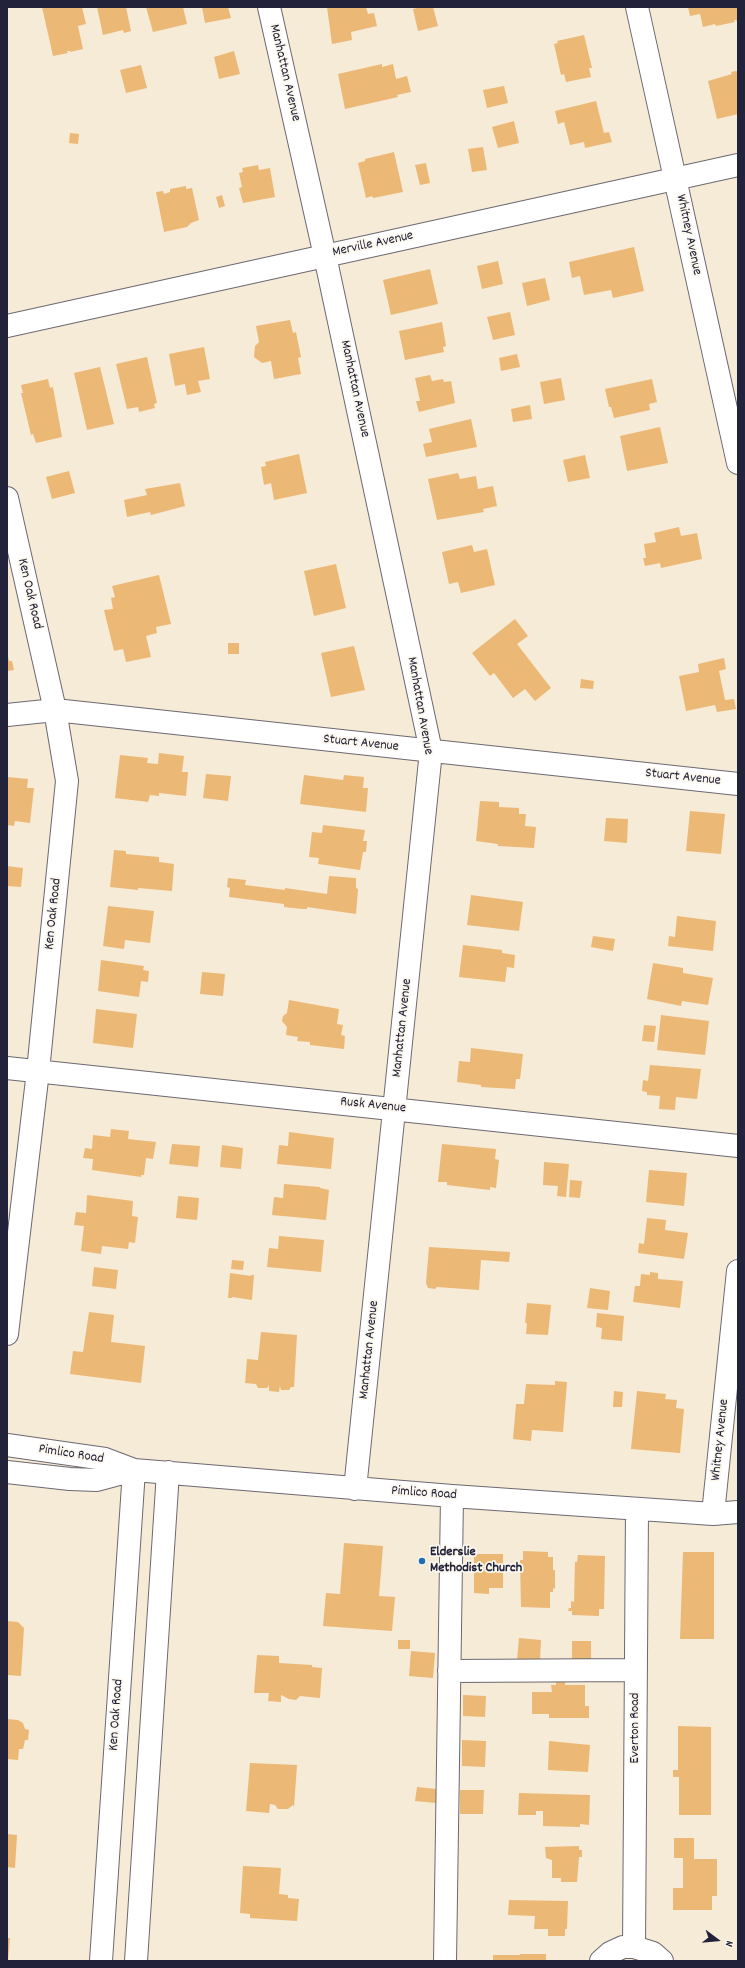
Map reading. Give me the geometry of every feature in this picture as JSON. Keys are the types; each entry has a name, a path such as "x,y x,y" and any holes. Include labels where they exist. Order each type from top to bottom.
{"street":[{"name":"Manhattan Avenue","path":"269,7 325,256 431,751 355,1489"},
{"name":"Whitney Avenue","path":"637,7 738,463"},
{"name":"Merville Avenue","path":"7,326 738,165"},
{"name":"Ken Oak Road","path":"7,498 54,710 65,768 66,798 38,1071 7,1334"},
{"name":"Stuart Avenue","path":"7,715 54,710 738,784"},
{"name":"Rusk Avenue","path":"7,1068 738,1146"},
{"name":"Whitney Avenue","path":"713,1514 738,1271"},
{"name":"Pimlico Road","path":"7,1445 105,1459 134,1470 355,1489 637,1509 713,1514 738,1512"},
{"name":"Ken Oak Road","path":"101,1961 134,1470"},
{"name":"Pimlico Road","path":"8,1471 70,1479 97,1480 134,1470"},
{"path":"136,1961 168,1472"},
{"path":"445,1961 452,1496"},
{"name":"Everton Road","path":"634,1947 637,1509"},
{"name":"Pimlico Road","path":"713,1514 738,1521"},
{"path":"449,1671 636,1670"},
{"path":"601,1961 610,1953 623,1948 634,1947 653,1953 662,1961"}],"building":[{"path":"42,7 82,7 86,24 78,26 83,49 70,52 67,51 68,53 53,56"},
{"path":"97,7 126,7 131,31 124,33 123,30 103,35"},
{"path":"146,7 183,7 187,24 153,32"},
{"path":"202,7 228,7 231,18 205,23"},
{"path":"327,7 366,7 368,14 374,13 377,26 351,32 352,40 332,44"},
{"path":"433,7 438,26 418,31 413,9"},
{"path":"688,7 738,7 738,23 734,20 735,22 703,27 700,14 690,16"},
{"path":"584,35 592,68 589,68 591,77 566,82 564,74 561,75 554,44 558,43 557,41"},
{"path":"234,51 240,74 219,79 214,57"},
{"path":"382,64 382,67 393,64 396,79 407,76 411,92 397,95 398,97 345,109 338,74"},
{"path":"141,65 147,88 126,93 120,70"},
{"path":"731,72 738,72 738,114 717,119 708,81 732,74"},
{"path":"504,86 508,103 487,108 483,90"},
{"path":"596,101 604,133 609,132 612,142 585,148 584,142 570,145 564,122 558,124 555,111"},
{"path":"514,121 519,143 498,148 492,127"},
{"path":"70,133 79,134 78,144 69,143"},
{"path":"483,147 487,170 472,172 468,149"},
{"path":"394,152 403,192 366,198 358,163 365,161 365,159"},
{"path":"426,163 430,183 420,185 415,165"},
{"path":"258,165 259,170 270,168 275,197 243,203 239,188 242,187 239,173 243,172 242,168"},
{"path":"186,186 186,189 192,188 199,220 191,223 187,227 164,232 156,192 163,191 164,194 170,192 170,189"},
{"path":"222,195 225,206 219,208 216,197"},
{"path":"634,247 644,291 613,298 611,290 584,295 580,276 572,278 569,262"},
{"path":"498,261 503,284 482,289 477,266"},
{"path":"430,269 438,304 391,315 383,280"},
{"path":"545,278 550,300 527,306 522,283"},
{"path":"510,312 515,335 493,340 487,317"},
{"path":"290,320 293,333 296,332 301,357 298,358 301,374 274,379 271,361 262,363 254,357 255,346 259,342 256,326"},
{"path":"442,322 446,346 443,347 444,352 405,360 399,331"},
{"path":"204,347 210,379 198,381 201,392 187,395 185,384 175,386 169,354"},
{"path":"517,354 520,367 501,371 499,358"},
{"path":"147,357 157,403 154,404 155,408 139,412 138,407 127,409 116,364"},
{"path":"100,367 114,424 87,430 74,373"},
{"path":"430,375 432,381 443,379 444,382 451,381 455,403 419,412 416,401 420,401 415,378"},
{"path":"561,378 565,400 544,404 540,382"},
{"path":"48,379 50,388 53,387 62,437 36,443 33,434 31,435 21,393 23,393 21,385"},
{"path":"652,379 657,402 649,404 650,410 614,418 611,407 609,407 605,389"},
{"path":"530,405 532,419 513,422 511,409"},
{"path":"471,419 477,447 426,457 423,444 432,442 429,429"},
{"path":"660,427 668,463 627,471 620,436"},
{"path":"299,454 307,493 274,500 271,483 264,485 261,467 266,466 265,462"},
{"path":"585,455 590,478 568,482 563,460"},
{"path":"69,471 75,493 52,499 46,477"},
{"path":"458,473 460,479 476,476 478,489 493,486 497,506 483,509 484,512 437,520 428,479"},
{"path":"180,483 185,506 151,515 150,512 127,517 124,500 147,495 145,489"},
{"path":"679,527 681,536 697,533 702,559 661,568 660,563 645,566 643,558 646,558 644,544 656,542 654,533"},
{"path":"472,545 474,552 487,549 495,585 461,593 458,582 449,584 442,552"},
{"path":"336,564 346,608 314,616 304,571"},
{"path":"159,575 171,624 156,627 157,633 146,636 151,657 126,662 123,649 114,651 104,610 113,609 111,598 115,597 112,586"},
{"path":"515,619 528,636 517,644 551,688 535,701 525,689 513,698 494,673 490,676 472,653"},
{"path":"228,643 239,643 239,654 228,654"},
{"path":"354,646 365,690 331,697 321,653"},
{"path":"8,657 9,661 12,661 14,670 7,671"},
{"path":"724,658 726,669 719,671 725,700 734,699 736,709 717,712 715,705 686,711 679,676 699,672 698,664"},
{"path":"581,679 594,681 593,689 580,688"},
{"path":"159,753 184,756 182,772 188,772 186,796 159,793 159,796 150,795 148,802 115,798 120,755 148,758 147,763 158,764"},
{"path":"206,774 231,776 228,801 203,798"},
{"path":"304,775 343,780 344,775 364,777 363,788 368,788 366,812 300,804"},
{"path":"7,777 28,779 27,788 34,788 30,823 15,821 14,826 7,825"},
{"path":"480,801 499,802 499,807 519,808 519,814 526,814 525,826 536,827 534,848 498,846 498,844 476,841"},
{"path":"690,811 725,814 721,854 686,851"},
{"path":"606,818 628,819 627,843 604,841"},
{"path":"323,825 365,830 363,841 367,841 366,852 363,852 360,870 318,864 319,858 309,857 312,832 322,833"},
{"path":"114,850 126,851 126,854 159,857 159,862 174,864 172,891 110,887"},
{"path":"7,866 23,868 21,887 7,886"},
{"path":"329,876 356,878 356,888 358,889 356,914 307,907 307,909 302,909 284,907 284,904 229,897 230,888 227,887 228,878 246,880 245,885 285,890 285,888 327,894"},
{"path":"471,895 523,902 519,931 467,925"},
{"path":"108,906 154,911 150,943 125,940 124,949 103,946"},
{"path":"677,916 716,921 713,951 668,946 669,936 675,937"},
{"path":"593,936 615,939 613,951 591,947"},
{"path":"463,945 502,950 502,953 515,955 514,968 507,967 505,982 459,977"},
{"path":"101,960 144,966 143,970 149,971 148,982 141,981 139,997 98,991"},
{"path":"653,963 683,968 683,973 713,978 708,1005 682,1001 681,1006 647,999"},
{"path":"202,972 225,974 223,996 200,994"},
{"path":"289,1000 339,1009 337,1024 343,1025 341,1035 345,1036 344,1049 310,1045 310,1042 297,1041 298,1037 286,1035 287,1027 282,1021 283,1016 287,1013"},
{"path":"96,1009 137,1014 133,1048 93,1043"},
{"path":"661,1015 709,1021 705,1055 657,1050"},
{"path":"644,1025 656,1026 654,1042 642,1041"},
{"path":"471,1048 523,1054 520,1079 516,1079 515,1089 481,1087 481,1085 457,1082 459,1061 470,1062"},
{"path":"650,1065 701,1069 697,1099 676,1097 675,1110 659,1109 660,1096 647,1095 647,1092 642,1091 643,1080 648,1081"},
{"path":"111,1129 129,1131 128,1139 156,1142 153,1159 146,1158 144,1175 141,1175 141,1177 92,1170 93,1159 83,1158 85,1148 92,1149 93,1135 110,1137"},
{"path":"289,1132 334,1138 331,1169 277,1164 279,1145 288,1146"},
{"path":"172,1144 200,1146 198,1167 169,1164"},
{"path":"442,1144 496,1149 495,1159 499,1160 496,1188 490,1187 490,1190 447,1185 447,1182 438,1182"},
{"path":"222,1145 243,1148 241,1169 220,1167"},
{"path":"544,1162 569,1164 566,1197 557,1196 558,1186 543,1185"},
{"path":"649,1170 687,1173 684,1206 646,1202"},
{"path":"570,1180 582,1181 580,1198 569,1197"},
{"path":"284,1184 320,1187 329,1190 326,1220 272,1215 274,1197 283,1198"},
{"path":"87,1195 133,1201 132,1216 138,1217 135,1243 129,1242 128,1249 102,1246 101,1254 81,1251 84,1226 74,1225 76,1212 86,1213"},
{"path":"178,1196 199,1198 197,1220 176,1218"},
{"path":"647,1218 666,1220 665,1230 688,1233 684,1259 638,1253 639,1243 644,1244"},
{"path":"279,1236 324,1240 321,1272 267,1267 269,1248 278,1249"},
{"path":"429,1247 510,1252 509,1262 481,1260 479,1290 437,1287 435,1289 428,1288 426,1283"},
{"path":"232,1260 244,1261 243,1270 231,1269"},
{"path":"94,1267 118,1270 116,1289 92,1286"},
{"path":"650,1272 658,1273 658,1279 683,1281 680,1308 633,1302 635,1286 640,1286 641,1274 650,1275"},
{"path":"230,1273 251,1276 254,1275 252,1300 232,1297 228,1298"},
{"path":"590,1288 610,1291 608,1310 587,1308"},
{"path":"527,1303 551,1305 548,1335 526,1334 527,1323 525,1323"},
{"path":"89,1312 114,1315 111,1342 145,1346 141,1383 70,1374 73,1351 83,1352"},
{"path":"597,1313 624,1316 622,1341 601,1339 602,1328 596,1327"},
{"path":"261,1332 297,1335 294,1387 291,1387 289,1390 281,1390 280,1386 279,1392 269,1391 269,1385 267,1388 258,1388 256,1384 245,1383 247,1359 258,1360"},
{"path":"555,1381 567,1382 563,1432 532,1430 531,1441 513,1439 516,1404 524,1404 526,1384 555,1385"},
{"path":"614,1391 623,1392 622,1407 613,1407"},
{"path":"637,1391 666,1394 665,1399 677,1400 676,1408 684,1409 680,1453 631,1449"},
{"path":"344,1543 383,1546 379,1596 395,1597 392,1631 323,1626 326,1593 340,1594"},
{"path":"523,1551 548,1552 548,1557 553,1557 555,1589 553,1588 553,1592 550,1592 550,1608 521,1607 520,1560 523,1560"},
{"path":"683,1552 714,1552 714,1639 680,1639"},
{"path":"476,1554 503,1554 503,1588 489,1588 489,1594 474,1593 474,1556"},
{"path":"578,1555 605,1556 604,1609 599,1609 599,1616 572,1615 572,1611 568,1611 569,1608 571,1608 571,1601 574,1602 575,1562 577,1562"},
{"path":"7,1621 18,1622 24,1628 21,1676 7,1675"},
{"path":"519,1638 541,1640 540,1661 517,1660"},
{"path":"398,1640 410,1640 410,1649 398,1649"},
{"path":"572,1641 591,1641 591,1660 572,1660"},
{"path":"411,1651 435,1653 433,1678 409,1676"},
{"path":"257,1655 279,1656 279,1663 312,1665 312,1667 322,1668 320,1698 300,1696 296,1700 289,1699 281,1695 281,1702 268,1701 269,1693 254,1693"},
{"path":"556,1682 565,1682 565,1685 585,1685 585,1706 589,1706 589,1718 549,1718 549,1714 532,1714 532,1692 552,1692 551,1685 556,1685"},
{"path":"463,1695 486,1696 485,1717 463,1716"},
{"path":"7,1719 18,1720 23,1723 25,1729 29,1730 28,1740 25,1740 23,1749 19,1749 18,1760 7,1759"},
{"path":"678,1726 711,1727 711,1815 679,1815 679,1777 673,1777 673,1770 678,1770"},
{"path":"462,1740 486,1741 485,1767 462,1766"},
{"path":"549,1741 590,1745 588,1772 548,1770"},
{"path":"250,1763 297,1765 294,1807 293,1805 288,1809 278,1809 275,1805 270,1804 269,1813 246,1811"},
{"path":"417,1787 437,1789 436,1803 415,1801"},
{"path":"460,1790 484,1790 483,1814 460,1814"},
{"path":"519,1793 590,1795 589,1825 580,1824 580,1827 543,1826 543,1811 536,1811 536,1815 518,1815"},
{"path":"7,1834 17,1835 15,1868 7,1867"},
{"path":"674,1838 694,1838 694,1859 717,1859 717,1896 712,1896 712,1910 673,1910 673,1888 683,1888 683,1858 674,1858"},
{"path":"579,1846 579,1850 582,1850 582,1857 579,1857 577,1882 561,1882 561,1878 552,1878 552,1860 546,1858 545,1847"},
{"path":"243,1866 281,1868 279,1894 288,1895 288,1898 299,1899 297,1921 250,1918 250,1914 240,1913"},
{"path":"509,1900 568,1901 567,1929 565,1929 565,1936 548,1936 548,1929 534,1929 535,1916 508,1915"},
{"path":"7,1938 10,1938 8,1961 7,1961"},
{"path":"546,1954 546,1961 493,1961 493,1955"}],"place":[{"name":"Elderslie Methodist Church","path":"422,1561"}]}
